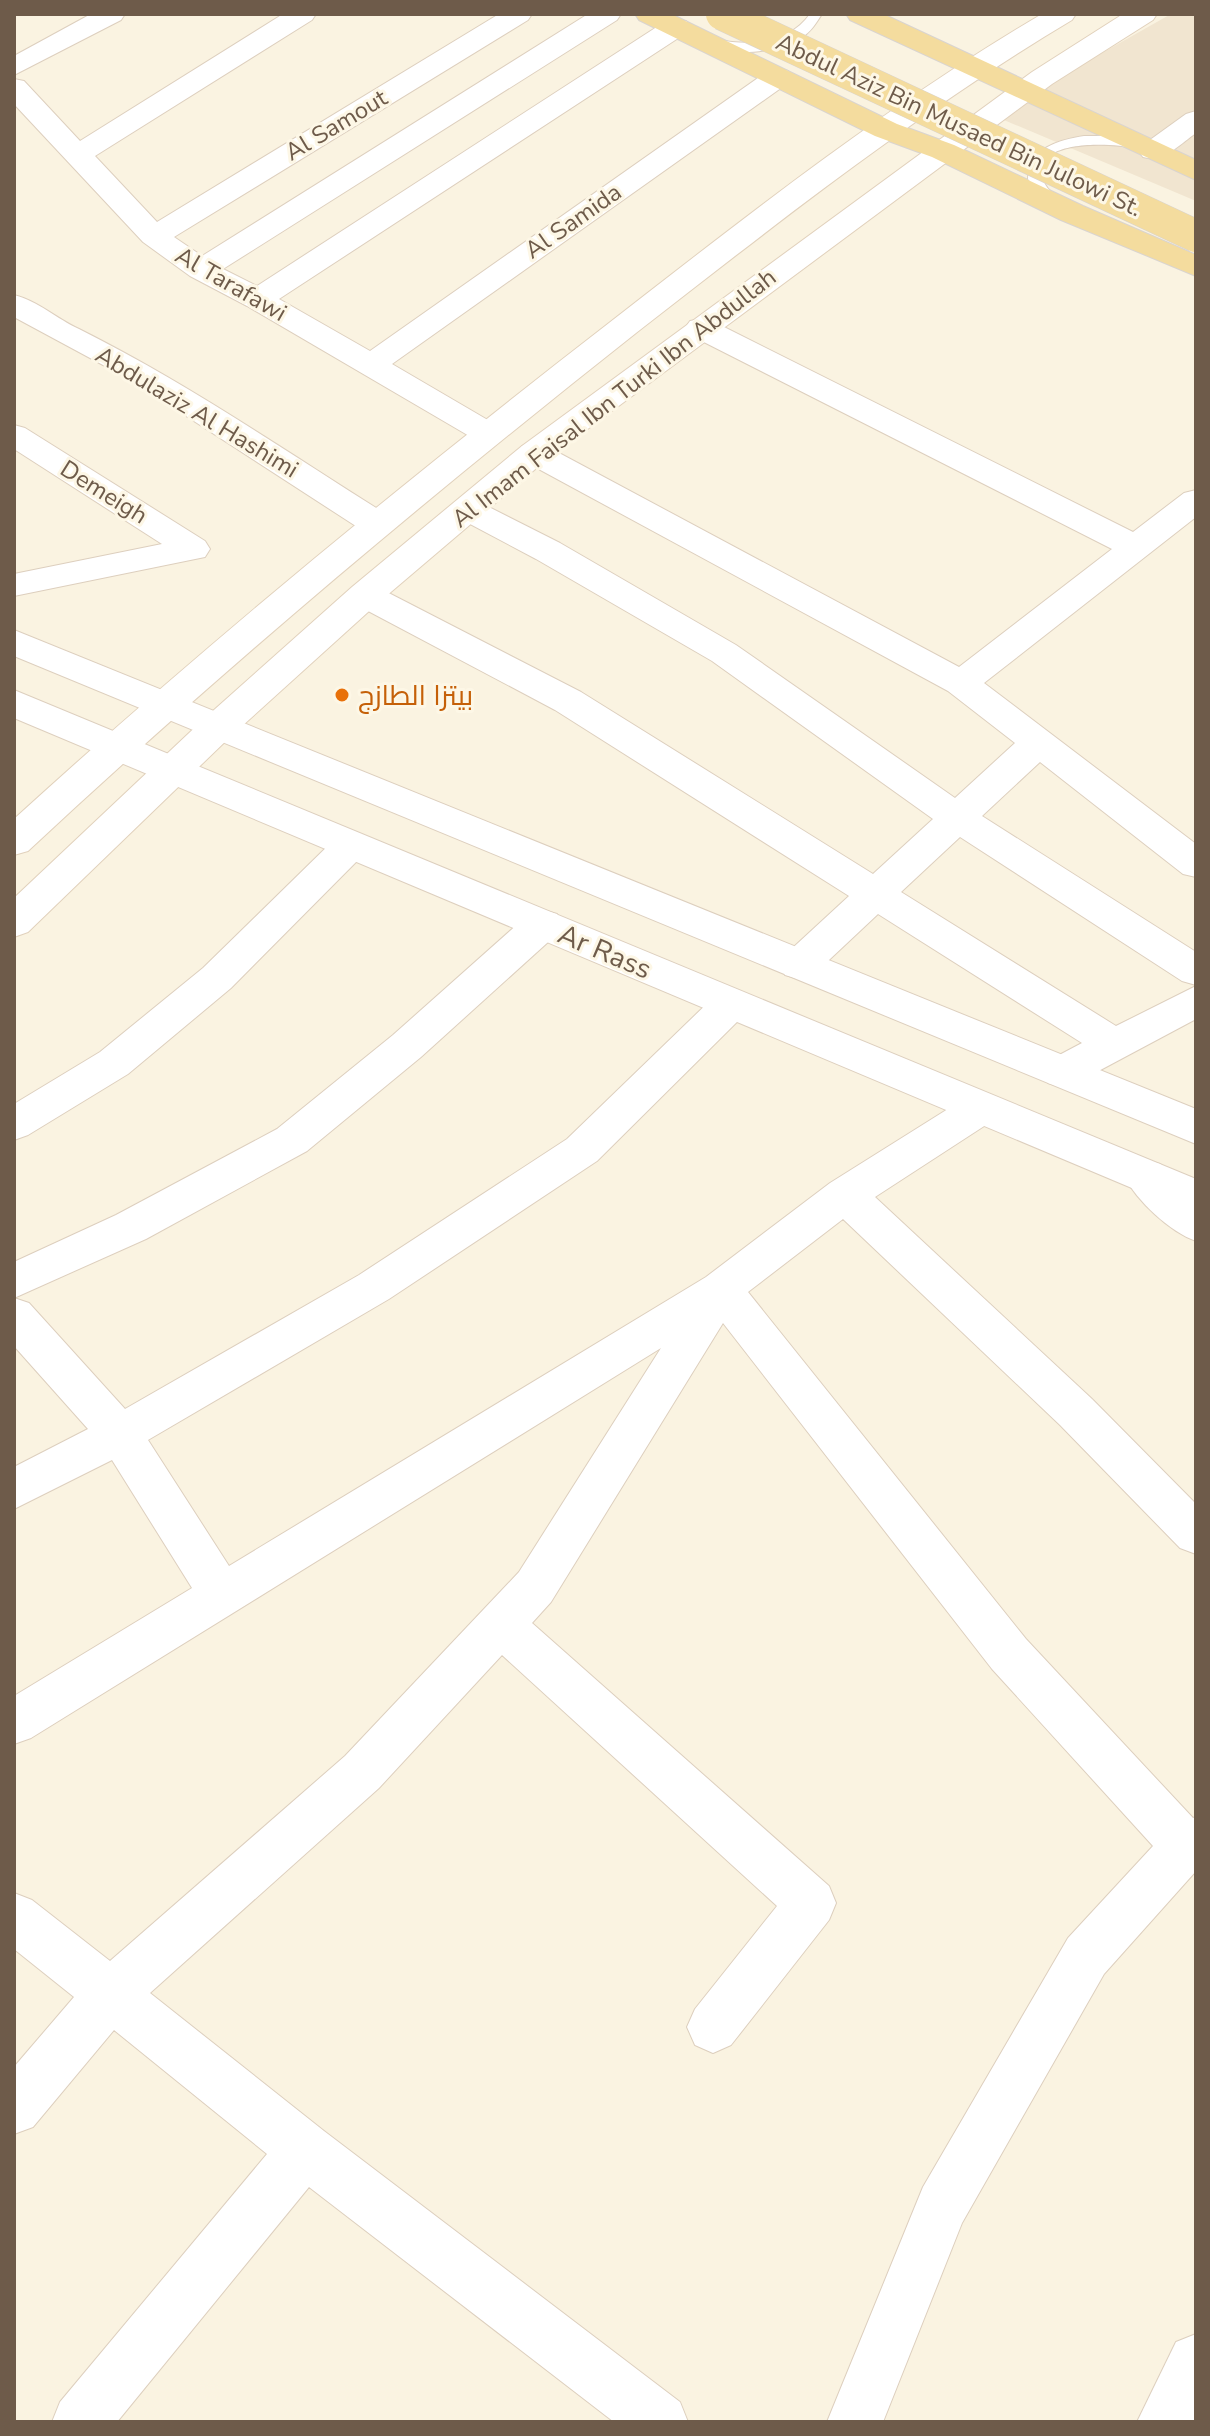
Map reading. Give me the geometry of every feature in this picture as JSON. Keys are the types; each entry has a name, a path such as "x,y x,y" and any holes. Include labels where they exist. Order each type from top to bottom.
{"main road":[{"name":"Abdul Aziz Bin Musaed Bin Julowi St.","path":"722,14 1196,236"},
{"name":"Abdul Aziz Bin Musaed Bin Julowi St.","path":"775,14 967,108 1196,212"},
{"path":"860,14 1196,171"},
{"name":"Al Imam Faisal Ibn Turki Ibn Abdullah","path":"14,841 116,746 487,433 793,196 973,66 1062,14"},
{"name":"Al Imam Faisal Ibn Turki Ibn Abdullah","path":"14,922 218,727 365,595 534,453 1025,91 1143,14"},
{"path":"671,25 886,130 943,151 1072,213 1196,266"},
{"path":"14,642 1196,1127"},
{"name":"Ar Rass","path":"14,703 1196,1198"}],"street":[{"path":"14,67 111,14"},
{"path":"77,155 302,14"},
{"name":"Al Samout","path":"154,236 518,14"},
{"path":"201,270 607,14"},
{"path":"258,299 671,25"},
{"name":"Al Samida","path":"369,366 778,77"},
{"name":"Al Tarafawi","path":"14,87 154,236 201,270 258,299 487,433"},
{"path":"1153,151 1196,120"},
{"name":"Abdulaziz Al Hashimi","path":"14,304 60,332 140,372 377,524"},
{"path":"701,328 1135,547"},
{"name":"Demeigh","path":"14,435 193,549 14,585"},
{"path":"534,453 961,683 1196,864"},
{"path":"961,683 1196,500"},
{"path":"467,509 548,551 724,653 957,818 1196,971"},
{"path":"365,595 568,701 1114,1044"},
{"path":"799,965 1038,743"},
{"path":"14,1124 114,1063 206,987 351,845"},
{"path":"14,1281 131,1227 292,1140 407,1046 543,924"},
{"path":"1062,1072 1196,1001"},
{"path":"14,1489 120,1434 374,1287 582,1150 731,1004"},
{"path":"14,1722 721,1289 845,1195 981,1108"},
{"path":"1145,1176 1196,1224"},
{"path":"845,1195 1076,1412 1196,1534"},
{"path":"14,2108 109,1996 362,1772 535,1587 721,1289"},
{"path":"721,1289 1009,1654 1191,1843 1086,1956 942,2206 855,2422"},
{"path":"14,1316 120,1434 222,1595"},
{"path":"500,1624 811,1903 713,2027"},
{"path":"14,1917 305,2150 660,2422"},
{"path":"80,2422 305,2150"},
{"path":"1165,2422 1196,2362"}],"lane":[{"path":"671,25 730,46 755,47 798,36 811,25 816,14"},
{"path":"1072,213 1039,191 1033,178 1036,164 1046,153 1063,144 1108,139 1153,151"}],"shaded area":[{"path":"1171,14 1196,14 1196,201 992,115"}],"place":[{"name":"بيتزا الطازج","path":"342,695"}]}
